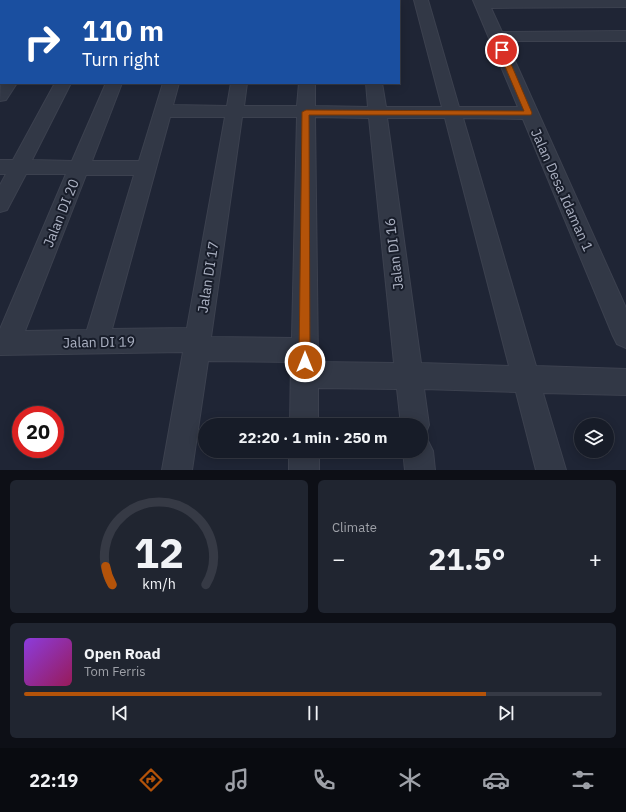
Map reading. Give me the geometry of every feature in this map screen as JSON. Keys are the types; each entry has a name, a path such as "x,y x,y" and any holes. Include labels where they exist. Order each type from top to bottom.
{"street":[{"path":"421,0 551,470"},
{"path":"481,2 626,3"},
{"name":"Jalan Desa Idaman 1","path":"481,2 626,336"},
{"path":"496,37 626,36"},
{"path":"0,96 7,84"},
{"path":"0,204 10,168 62,84"},
{"name":"Jalan DI 20","path":"4,343 114,84"},
{"path":"96,342 171,84"},
{"name":"Jalan DI 17","path":"177,470 239,84"},
{"path":"304,418 307,84"},
{"name":"Jalan DI 16","path":"374,84 414,418"},
{"path":"163,111 529,113"},
{"path":"10,168 146,168"},
{"name":"Jalan DI 19","path":"4,343 96,342 197,345 409,376 626,382"},
{"path":"304,458 304,470"},
{"path":"419,458 420,470"}],"route":[{"path":"305,362 306,112 529,113 502,50"}]}
